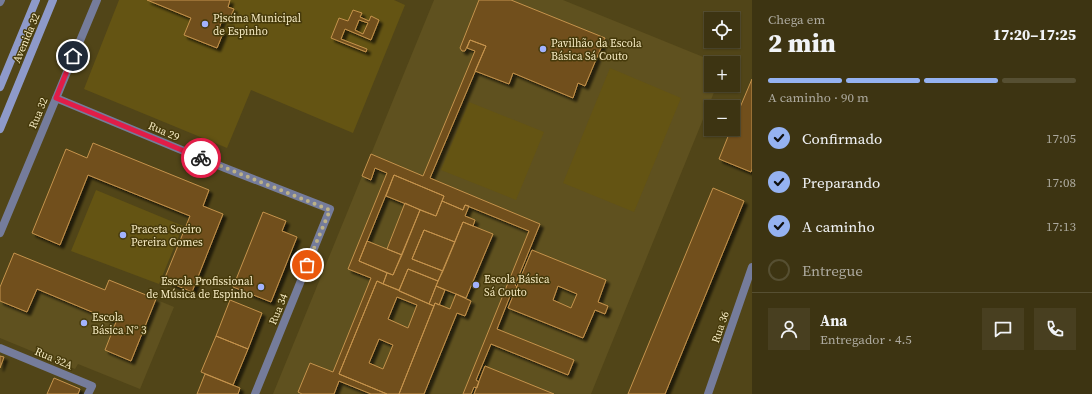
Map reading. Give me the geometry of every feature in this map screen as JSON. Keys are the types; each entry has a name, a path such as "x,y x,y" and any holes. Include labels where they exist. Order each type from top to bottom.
{"main road":[{"name":"Avenida 32","path":"0,87 36,0"},
{"name":"Avenida 32","path":"0,129 54,0"}],"street":[{"name":"Rua 32","path":"0,233 96,0"},
{"name":"Rua 29","path":"56,98 330,210"},
{"name":"Rua 34","path":"254,394 330,210"},
{"name":"Rua 36","path":"708,394 752,267"},
{"name":"Rua 32A","path":"0,348 92,386 88,394"}],"shaded area":[{"path":"119,0 394,0 405,5 353,133 251,90 227,148 84,89"},
{"name":"Escola Básica Sá Couto","path":"434,0 563,0 704,57 704,92 714,92 711,100 704,100 704,117 591,394 273,394"},
{"path":"610,68 681,98 634,212 563,183"},
{"path":"469,102 544,132 516,200 441,170"},
{"name":"Praceta Soeiro Pereira Gomes","path":"96,190 183,226 159,284 71,251"},
{"name":"Escola Básica Nº 3","path":"14,253 104,290 109,280 174,307 140,389 78,364 75,369 0,338 0,287"}],"building":[{"name":"Piscina Municipal de Espinho","path":"147,0 230,0 228,7 234,9 229,20 223,18 219,28 224,31 217,48 184,35 191,18"},
{"name":"Pavilhão da Escola Básica Sá Couto","path":"479,0 511,0 605,38 585,86 578,83 573,98 513,73 509,84 475,71 486,46 470,40 465,51 462,51 460,48"},
{"path":"353,10 362,13 360,17 369,21 371,16 379,20 371,40 345,29 341,39 367,49 366,52 331,38 339,18 348,21","holes":["359,20 368,23 363,34 355,30"]},
{"path":"470,40 486,46 430,178 540,224 515,285 517,287 515,293 512,291 497,329 574,360 568,375 491,344 476,380 479,382 477,388 474,387 471,394 463,394 529,231 465,205 463,210 442,201 444,196 394,175 359,261 387,273 383,284 377,281 339,374 387,394 371,394 339,381 334,394 302,394 298,392 310,363 333,372 371,278 348,269 387,173 375,168 371,180 362,176 371,154 423,176 475,51 467,48"},
{"path":"752,79 751,172 719,159 728,136 740,136 740,107"},
{"path":"93,143 209,190 203,206 223,214 192,292 164,280 190,216 88,175 60,245 32,233 66,149 87,158"},
{"path":"394,175 444,196 436,216 386,196"},
{"path":"713,188 744,201 665,394 628,394"},
{"path":"442,201 463,210 465,205 469,206 465,216 475,220 473,226 463,222 455,242 424,230 412,259 443,271 438,281 408,269 399,290 383,284 387,273 393,275 420,210 436,216"},
{"path":"405,203 420,210 402,255 387,249"},
{"path":"263,212 286,221 282,231 297,237 271,302 233,287"},
{"path":"463,222 493,234 466,298 436,286"},
{"path":"424,230 455,242 443,271 412,259"},
{"path":"367,241 402,255 393,275 359,261"},
{"path":"532,250 606,280 598,302 608,306 605,314 595,310 583,338 508,308","holes":["558,286 577,294 571,308 553,300"]},
{"path":"14,253 105,290 109,280 156,299 131,361 105,350 116,322 37,289 27,312 0,301 0,287"},
{"path":"408,269 438,281 429,304 399,291"},
{"path":"377,281 434,306 399,394 387,394 339,374","holes":["397,297 417,305 408,328 388,319","379,339 393,345 383,369 369,363"]},
{"path":"436,286 445,290 439,305 435,303 434,306 429,304"},
{"path":"456,294 471,301 465,316 457,313 424,394 399,394 435,303 450,309"},
{"path":"230,300 262,313 248,349 216,336"},
{"path":"216,336 248,349 233,385 201,372"},
{"path":"0,356 4,357 0,368"},
{"path":"485,366 554,394 474,394"},
{"path":"205,374 240,388 238,394 197,394"},
{"path":"54,378 80,389 78,394 47,394"}],"way so far":[{"path":"201,158 330,210 307,265"}],"place":[{"name":"Piscina Municipal de Espinho","path":"205,24"},
{"name":"Pavilhão da Escola Básica Sá Couto","path":"543,49"},
{"name":"Praceta Soeiro Pereira Gomes","path":"123,235"},
{"name":"Escola Básica Sá Couto","path":"476,285"},
{"name":"Escola Profissional de Música de Espinho","path":"261,287"},
{"name":"Escola Básica Nº 3","path":"84,323"}],"route":[{"path":"73,56 56,98 201,158"}]}
